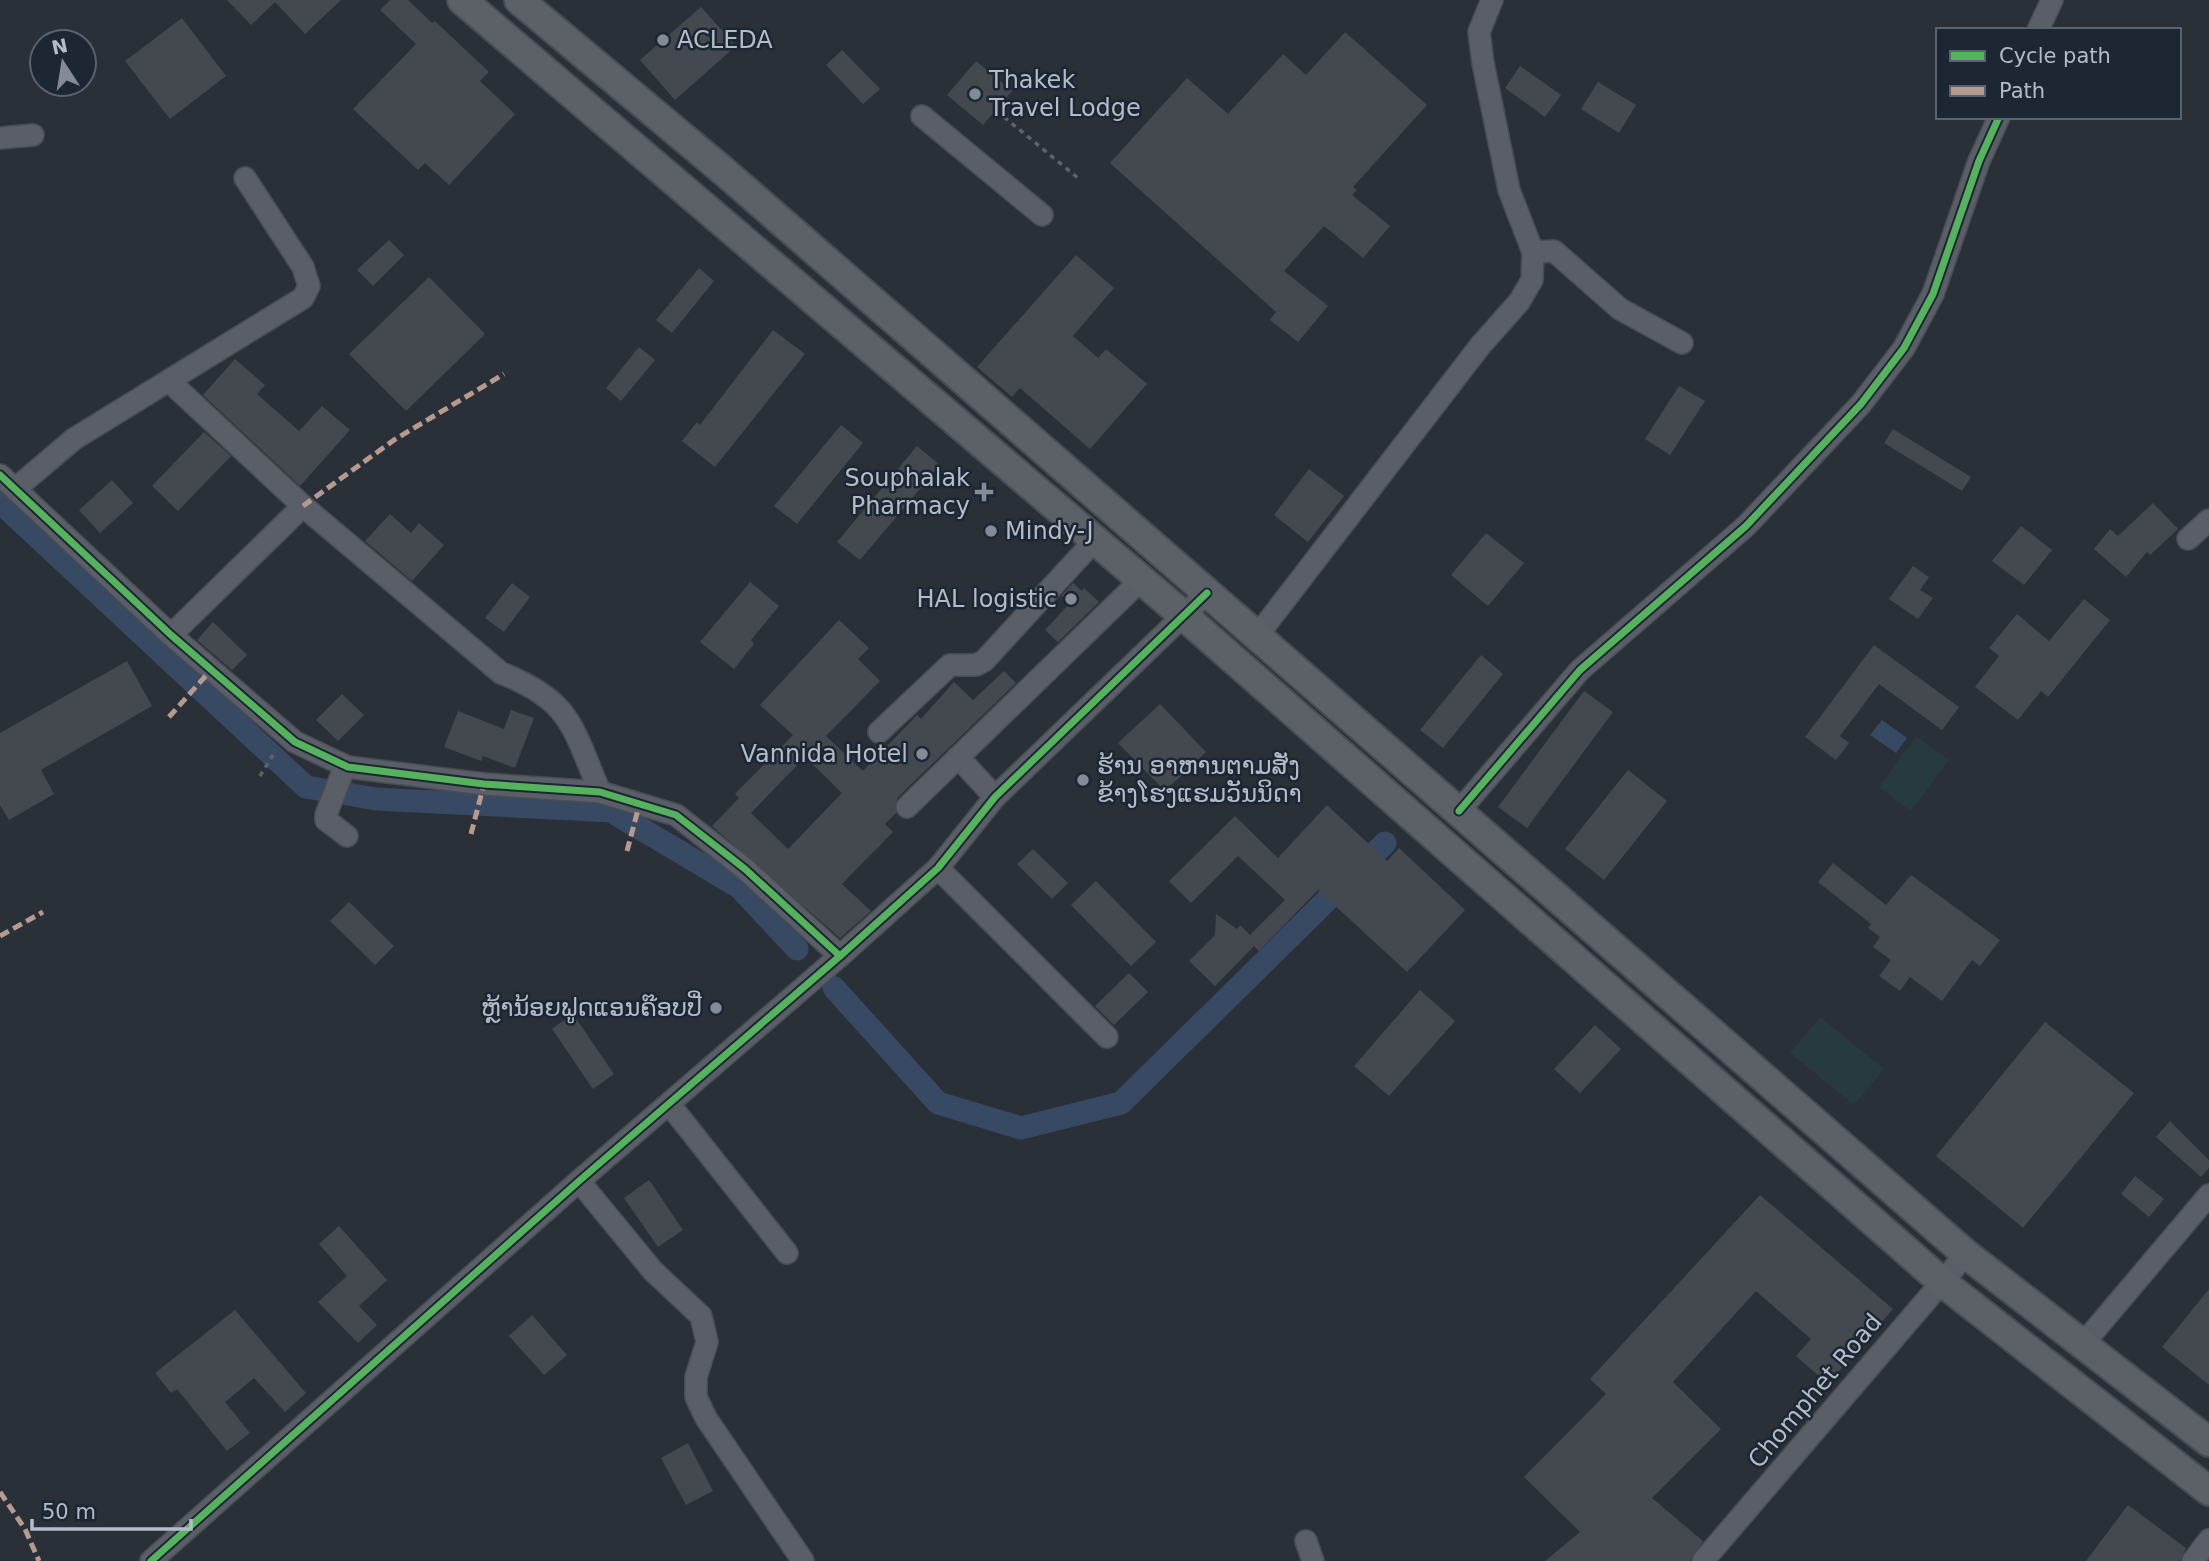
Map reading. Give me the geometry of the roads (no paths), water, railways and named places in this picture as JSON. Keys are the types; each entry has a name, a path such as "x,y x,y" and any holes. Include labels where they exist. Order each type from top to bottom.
{"main road":[{"path":"462,0 1142,579 1942,1282 2209,1491"},
{"path":"519,0 727,174 1966,1254 2209,1442"}],"street":[{"path":"1257,636 1480,346 1519,302 1532,280 1533,253 1509,190 1483,64 1479,32 1492,0"},
{"path":"2039,28 2052,0"},
{"path":"922,116 1042,215"},
{"path":"1459,811 1580,670 1746,526 1861,404 1904,348 1933,294 1979,161 1998,119"},
{"path":"0,138 33,135"},
{"path":"245,178 303,267 309,286 303,298 7,482 171,635 286,733 326,759 345,766 484,784 600,792 676,815 745,869 840,957"},
{"path":"1533,253 1553,251 1620,309 1682,344"},
{"path":"169,381 303,506 501,673 528,683 555,701 568,718 600,792"},
{"path":"171,635 303,506"},
{"path":"2188,540 2209,520"},
{"path":"879,732 950,665 976,665 984,661 1096,540"},
{"path":"907,807 1142,579"},
{"path":"151,1561 579,1181 840,957 938,868 995,797 1207,593"},
{"path":"958,757 995,797"},
{"path":"345,766 327,808 326,820 347,836"},
{"path":"938,868 1107,1037"},
{"path":"670,1105 787,1253"},
{"path":"579,1181 653,1271 701,1316 707,1342 696,1377 696,1397 706,1418 803,1561"},
{"path":"2084,1344 2209,1195"},
{"name":"Chomphet Road","path":"1703,1561 1966,1254"},
{"path":"2193,1561 2209,1540"}],"water":[{"path":"1882,720 1907,738 1896,753 1870,735"}],"waterway":[{"path":"0,502 306,787 376,799 611,811 739,887 797,949"},
{"path":"834,988 938,1103 1021,1128 1121,1103 1385,843"}],"place":[{"name":"ACLEDA","path":"663,40"},
{"name":"Thakek Travel Lodge","path":"975,94"},
{"name":"Souphalak Pharmacy","path":"984,492"},
{"name":"Mindy-J","path":"991,531"},
{"name":"HAL logistic","path":"1071,599"},
{"name":"Vannida Hotel","path":"922,754"},
{"name":"ຮ້ານ ອາຫານຕາມສັ່ງ ຂ້າງໂຮງແຮມວັນນິດາ","path":"1083,780"},
{"name":"ຫຼ້ານ້ອຍຟູດແອນຄ໊ອບປີ່","path":"716,1008"}]}
